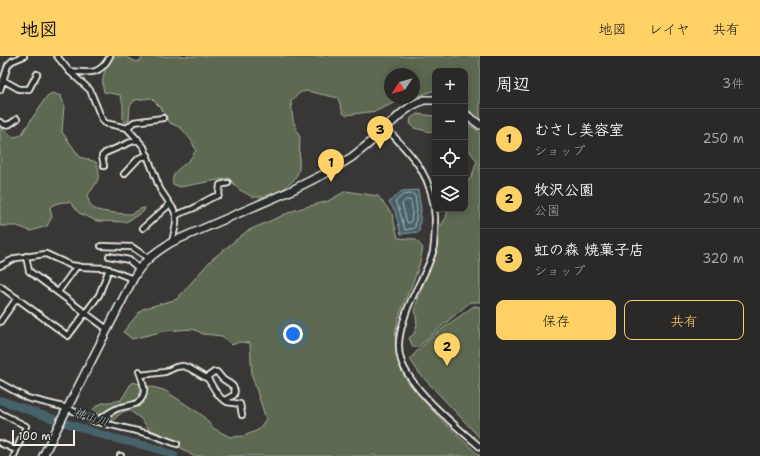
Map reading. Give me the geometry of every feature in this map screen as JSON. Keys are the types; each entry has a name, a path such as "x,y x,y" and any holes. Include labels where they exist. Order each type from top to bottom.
{"street":[{"path":"0,90 8,66 12,61 24,56"},
{"path":"57,56 69,71 90,90 105,123 127,128 144,147 160,189 176,216 176,224 172,242"},
{"path":"69,71 90,73 103,69 110,56"},
{"path":"3,80 19,89 28,89 37,74"},
{"path":"43,456 132,279 148,258 159,249 172,242 311,181 352,156 412,105 424,100 432,100"},
{"path":"468,116 480,125"},
{"path":"127,128 134,122 163,118"},
{"path":"0,122 5,126 17,119"},
{"path":"386,128 417,162 425,175 432,190 435,208 433,252 410,303 400,331 399,345 401,360 418,388 440,411 480,448"},
{"path":"104,166 102,156 105,153 138,139"},
{"path":"124,174 139,158 148,155"},
{"path":"176,216 219,195 220,185 223,183 228,183"},
{"path":"143,228 170,204"},
{"path":"101,246 132,247 148,258"},
{"path":"0,266 12,259 46,254 70,265 109,269 132,279"},
{"path":"26,256 29,271 107,329"},
{"path":"109,256 129,260 139,269"},
{"path":"58,292 77,266"},
{"path":"0,286 68,336 99,295 109,269"},
{"path":"0,322 16,298"},
{"path":"96,421 118,408 137,403 141,399 144,393 144,388 140,373 165,372 176,367 183,366 208,379 216,392 225,400 232,404 240,404 242,415"},
{"path":"206,378 214,372 217,372 222,379 228,381 234,386 234,395 225,400"},
{"path":"0,383 27,398 67,409 96,421 150,434 177,444"},
{"path":"0,413 26,426 14,456"},
{"path":"0,443 16,450"}],"green space":[{"path":"113,56 123,56 137,62 141,60 143,56 480,56 480,119 468,109 468,68 432,68 432,91 420,96 420,68 384,68 384,104 392,104 376,111 346,115 343,113 338,98 307,91 301,92 291,101 293,120 300,138 299,170 295,179 281,191 268,197 253,197 238,189 229,178 180,187 173,184 173,176 175,172 191,158 196,150 191,140 181,128 170,123 161,108 151,98 135,100 130,106 129,120 125,122 123,120 123,104 120,95 104,92 103,78 108,64"},
{"path":"52,93 61,96 64,105 62,132 80,157 96,162 98,167 98,180 87,196 92,207 101,211 130,214 145,208 143,212 126,222 97,221 79,213 70,202 62,202 50,207 52,217 47,226 31,231 17,226 0,226 0,127 14,137 21,135 47,96"},
{"path":"417,114 432,116 432,132 414,128 410,123 411,118"},
{"path":"468,124 480,132 480,302 470,302 418,347 413,347 409,338 414,334 417,325 415,308 437,245 439,228 446,218 447,212 468,212 468,181 472,176 477,161 468,149"},
{"path":"346,191 378,196 392,214 398,238 415,239 423,248 416,274 398,320 395,340 399,360 408,378 434,413 480,456 193,456 160,434 149,429 141,419 129,410 122,413 112,421 101,418 93,410 102,403 121,400 132,382 164,390 202,415 213,428 230,437 244,436 258,430 266,419 252,376 250,343 239,342 232,345 222,336 203,334 193,329 165,331 132,339 123,332 142,309 177,299 211,260 247,231 295,210 328,201"},
{"path":"474,306 480,307 480,438 419,373 410,359 432,337"}],"water":[{"path":"418,190 421,209 419,232 401,234 395,211 389,202 402,191"}],"waterway":[{"name":"神山川","path":"0,400 82,428 159,449 174,456"}],"place":[{"name":"虹の森 焼菓子店","path":"380,149"},
{"name":"むさし美容室","path":"331,182"},
{"name":"牧沢公園","path":"447,366"}]}
